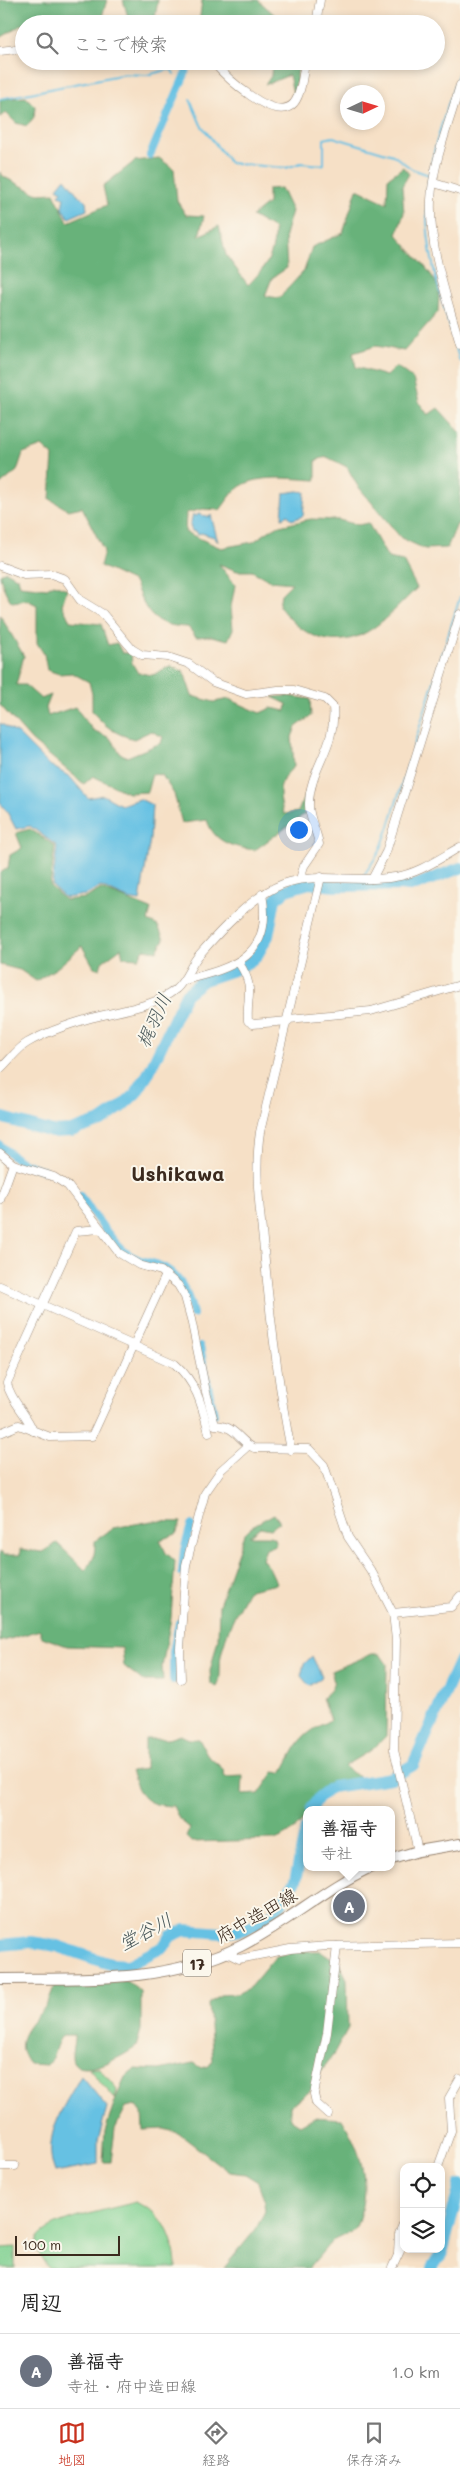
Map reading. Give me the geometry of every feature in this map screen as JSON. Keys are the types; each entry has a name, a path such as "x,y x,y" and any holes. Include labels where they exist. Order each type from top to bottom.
{"main road":[{"path":"395,1858 418,1851 460,1844"},
{"name":"府中造田線","path":"0,1980 140,1976 191,1965 227,1953 276,1927 340,1884 364,1871"}],"street":[{"path":"318,15 320,0"},
{"path":"0,51 15,49"},
{"path":"220,70 230,82 246,92 275,109 285,110 297,97 303,70"},
{"path":"460,85 431,199 432,230 436,258 460,344"},
{"path":"434,183 460,191"},
{"path":"0,566 24,575 51,574 65,580 80,600 103,614 132,649 142,655 168,658 189,664 213,682 246,694 294,690 325,699 333,707 333,734 314,778 309,803 319,844 304,866 300,878"},
{"path":"372,879 386,852 460,614"},
{"path":"0,1069 26,1043 89,1018 156,1001 176,989 184,980 199,955 262,894 300,878 372,879 397,877 426,866 460,847"},
{"path":"291,1450 281,1399 268,1302 257,1189 256,1159 260,1132 321,879"},
{"path":"184,980 221,971 239,964 250,955 257,945 265,910 262,894"},
{"path":"239,964 246,975 251,995 247,1010 248,1021 253,1024 371,1011 460,985"},
{"path":"0,1153 13,1164 54,1177 68,1186 119,1253 139,1265 166,1274 178,1285 185,1298 215,1425 225,1425 239,1434 248,1446 254,1448 309,1449 324,1465 348,1537 373,1574 393,1613 396,1640 394,1750 418,1851"},
{"path":"0,1200 13,1164"},
{"path":"33,1431 28,1417 8,1390 7,1383 76,1230 100,1229"},
{"path":"0,1433 19,1425 50,1437 92,1436 132,1344 166,1274"},
{"path":"0,1286 175,1364 185,1372 201,1401 209,1433"},
{"path":"181,1679 180,1648 186,1565 205,1493 221,1470 248,1446"},
{"path":"393,1613 451,1607 460,1596"},
{"path":"227,1953 239,1960 290,1949 460,1943"},
{"path":"328,2114 316,2103 314,2094 328,2033 337,1946"},
{"path":"439,2163 451,2131 449,2098 460,2079"},
{"path":"0,2166 15,2166"},
{"path":"398,2254 400,2228"},
{"path":"392,2268 400,2250"}],"green space":[{"path":"0,0 107,0 104,15 15,15 15,29 0,38"},
{"path":"123,0 158,0 156,15 127,15"},
{"path":"202,0 258,0 275,15 200,15"},
{"path":"271,70 298,70 294,98 289,75 265,85 271,76"},
{"path":"26,97 35,106 34,117 27,126 16,123 6,113 0,117 0,99"},
{"path":"159,158 174,169 177,201 186,215 204,216 199,236 219,226 226,255 248,285 268,260 274,238 274,229 252,216 268,203 268,189 281,188 292,211 285,235 287,268 272,278 265,296 279,298 304,271 312,247 343,233 357,189 387,203 388,178 403,167 409,174 402,186 404,213 397,234 435,281 439,291 438,312 404,351 376,346 353,353 356,367 386,376 396,366 413,379 419,402 428,415 438,408 460,432 460,524 457,524 447,548 425,549 401,538 357,485 347,467 327,457 316,460 316,480 275,478 254,481 237,489 220,510 203,509 186,513 185,532 221,548 253,542 275,527 311,519 339,520 358,525 368,523 388,558 403,561 417,588 381,622 364,634 344,640 322,639 312,635 294,623 279,606 281,594 292,583 271,581 252,571 237,571 219,564 235,585 231,607 233,629 228,640 211,636 196,637 188,627 166,624 152,616 147,610 134,582 100,566 104,551 82,507 68,510 50,499 53,456 42,446 23,453 17,471 0,485 0,172 4,177 38,194 54,193 68,222 107,205 103,186 135,161"},
{"path":"6,571 18,578 20,585 47,588 54,584 67,589 62,605 70,621 101,624 108,645 117,643 122,653 131,653 132,663 138,673 153,675 170,666 184,672 192,696 214,702 229,699 260,713 271,708 286,711 287,704 272,697 287,696 310,699 311,716 296,727 292,737 294,767 284,777 280,789 284,814 298,812 306,792 306,813 255,850 232,845 219,839 210,828 207,820 182,823 174,794 162,775 152,774 147,792 128,793 93,776 84,784 32,741 0,705 0,615 24,656 16,685 25,685 41,699 51,695 46,708 48,716 75,707 93,730 110,738 120,753 127,757 161,743 163,737 151,731 134,739 121,735 101,721 92,711 92,694 89,682 72,673 59,674 47,670 44,654 37,643 37,605 27,600 12,602 2,585 0,577 0,574"},
{"path":"30,829 55,846 50,886 65,900 86,898 101,889 151,909 148,921 158,926 164,939 157,951 144,949 139,958 123,957 121,948 102,962 100,969 94,967 82,946 58,967 36,981 20,970 0,965 0,873 8,868 10,855 22,848 16,833"},
{"path":"274,1514 280,1522 271,1529 260,1527 249,1536 270,1536 274,1538 276,1545 266,1549 262,1559 269,1567 277,1584 249,1590 244,1598 232,1621 226,1638 221,1656 217,1687 211,1684 210,1671 218,1639 219,1605 244,1534 252,1526"},
{"path":"152,1521 181,1522 176,1534 160,1540 166,1553 175,1561 171,1618 162,1667 163,1681 143,1681 124,1666 122,1648 67,1646 42,1637 40,1630 0,1642 0,1552 4,1555 20,1555 20,1549 42,1552 57,1543 85,1570 93,1557 95,1541 113,1528"},
{"path":"372,1654 380,1654 387,1664 386,1736 373,1749 344,1766 361,1779 340,1783 320,1792 312,1806 303,1806 303,1820 299,1825 284,1836 274,1840 191,1842 186,1837 190,1828 179,1819 173,1806 155,1804 144,1798 140,1793 131,1771 145,1769 145,1739 168,1739 180,1735 189,1739 199,1739 208,1756 223,1769 225,1777 243,1776 242,1795 259,1794 274,1772 282,1773 300,1741 311,1731 330,1720 322,1698 329,1692 333,1683 331,1671"},
{"path":"299,1951 321,1951 339,1963 347,1979 348,2028 334,2054 318,2075 312,2090 290,2105 290,2119 300,2125 314,2117 342,2119 356,2147 363,2173 363,2200 360,2214 355,2230 332,2241 309,2268 224,2268 256,2229 265,2211 263,2196 258,2182 245,2174 229,2172 178,2133 164,2129 143,2130 142,2113 136,2105 126,2107 115,2129 111,2162 103,2162 105,2131 124,2079 135,2069 159,2070 194,2063 202,2068 209,2066 213,2060 208,2004 220,1995 237,1994 250,1987 276,1956"},
{"path":"126,1981 141,1992 141,2030 136,2047 105,2064 96,2067 79,2067 74,2063 72,2057 74,2035 63,2035 47,2065 29,2064 24,2055 22,2040 29,2027 47,2004 55,1982"},
{"path":"99,2068 117,2089 115,2099 89,2069"},
{"path":"136,2202 162,2220 169,2233 175,2254 176,2268 48,2268 36,2243 42,2233 52,2227 81,2216"},
{"path":"15,2247 15,2268 0,2268 0,2248"}],"water":[{"path":"65,178 79,196 86,201 87,210 69,218 62,208 64,197 59,195 62,191 57,188"},
{"path":"305,492 303,516 292,520 288,515 282,518 284,493"},
{"path":"193,514 196,517 198,514 209,517 211,515 218,542 214,537 201,533 197,535 197,532 192,531 190,526"},
{"path":"0,723 18,734 48,764 70,777 88,798 103,795 121,805 140,799 152,805 150,839 140,901 128,899 101,887 85,895 65,898 52,886 57,846 30,826 16,829 0,803"},
{"path":"312,1656 322,1677 309,1686 301,1676 304,1664"},
{"path":"81,2076 107,2107 98,2141 98,2164 55,2172 51,2159 51,2146 56,2122"}],"waterway":[{"path":"460,68 439,132 428,181 427,198 427,219 432,261 460,362"},
{"path":"0,99 125,74 147,75 167,70"},
{"path":"172,70 174,74"},
{"path":"150,155 186,70"},
{"path":"190,99 201,125 230,163 286,168 301,163 321,165 324,164 324,139 333,137 393,155 412,169 429,175"},
{"path":"364,875 380,851 389,826 460,597"},
{"name":"梶羽川","path":"0,1117 52,1132 71,1131 101,1121 121,1107 136,1093 148,1074 186,994 204,980 239,968 256,957 268,936 275,899 286,890 309,883 335,886 416,885 460,868"},
{"path":"0,1145 19,1161 43,1170"},
{"path":"80,1196 106,1231 124,1251 135,1258 156,1264 171,1272 185,1291 193,1314"},
{"path":"200,1347 214,1414"},
{"path":"182,1572 184,1550 191,1525"},
{"path":"173,1680 173,1652 179,1623"},
{"name":"堂谷川","path":"313,1806 319,1797 332,1787 391,1778 413,1765 460,1660"},
{"name":"堂谷川","path":"0,1945 31,1942 57,1946 110,1964 128,1965 163,1947 171,1936 185,1930 222,1933 246,1929 270,1916 282,1903 295,1881 303,1843"},
{"path":"432,2268 442,2253 460,2185"}],"place":[{"name":"善福寺","path":"349,1906"}],"district":[{"name":"Ushikawa","path":"178,1173"}]}
